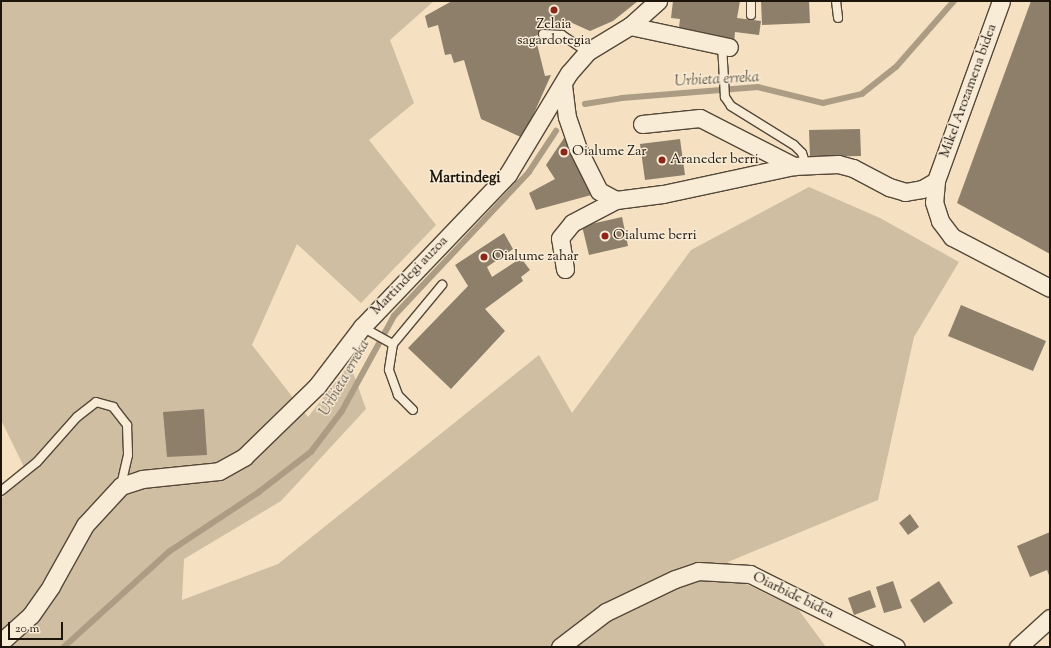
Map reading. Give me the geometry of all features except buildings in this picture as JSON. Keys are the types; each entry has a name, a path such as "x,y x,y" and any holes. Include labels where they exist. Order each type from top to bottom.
{"street":[{"name":"Martindegi auzoa","path":"1,642 31,615 50,586 85,525 121,486 142,479 219,471 244,457 317,386 508,174 569,73 587,52 630,26 658,1"},
{"name":"Mikel Arozamena bidea","path":"1001,1 936,181 934,191 936,212 940,221 952,237 1050,288"},
{"path":"630,26 726,46"},
{"path":"563,85 567,117 578,149 599,191 616,200"},
{"path":"642,124 700,118 800,165"},
{"path":"565,269 560,238 572,223 616,200 664,194 800,165 838,164 854,168 889,187 905,192 922,189 936,181"},
{"name":"Oiarbide bidea","path":"560,647 606,612 675,579 698,571 750,574 896,647"},
{"path":"1018,647 1050,618"}],"lane":[{"path":"751,1 751,15"},
{"path":"836,1 838,18"},
{"path":"543,34 562,35 575,42 587,52"},
{"path":"726,46 725,97 731,106 794,145 802,153 800,165"},
{"path":"413,410 398,395 388,370 391,343 442,285"},
{"path":"367,330 391,343"},
{"name":"Martindegi auzoa","path":"1,491 37,462 76,417 96,402 113,407 127,424 128,455 121,486"}],"shaded area":[{"path":"1,1 434,1 390,40 414,103 369,140 436,225 361,303 297,244 252,345 308,417 350,364 366,409 281,501 184,559 182,600 278,564 539,355 572,413 691,250 809,187 880,218 959,262 914,337 878,500 728,562 742,582 798,609 826,647 1,647 1,499 26,471 1,420"}],"waterway":[{"name":"Urbieta erreka","path":"585,104 622,98 758,87 823,103 862,94 896,67 954,1"},
{"name":"Urbieta erreka","path":"64,647 170,551 259,492 311,452 342,411 394,316 529,172 556,131"}],"place":[{"name":"Zelaia sagardotegia","path":"554,10"},
{"name":"Oialume Zar","path":"564,152"},
{"name":"Araneder berri","path":"662,160"},
{"name":"Oialume berri","path":"605,236"},
{"name":"Oialume zahar","path":"484,257"}],"district":[{"name":"Martindegi","path":"465,179"}]}
